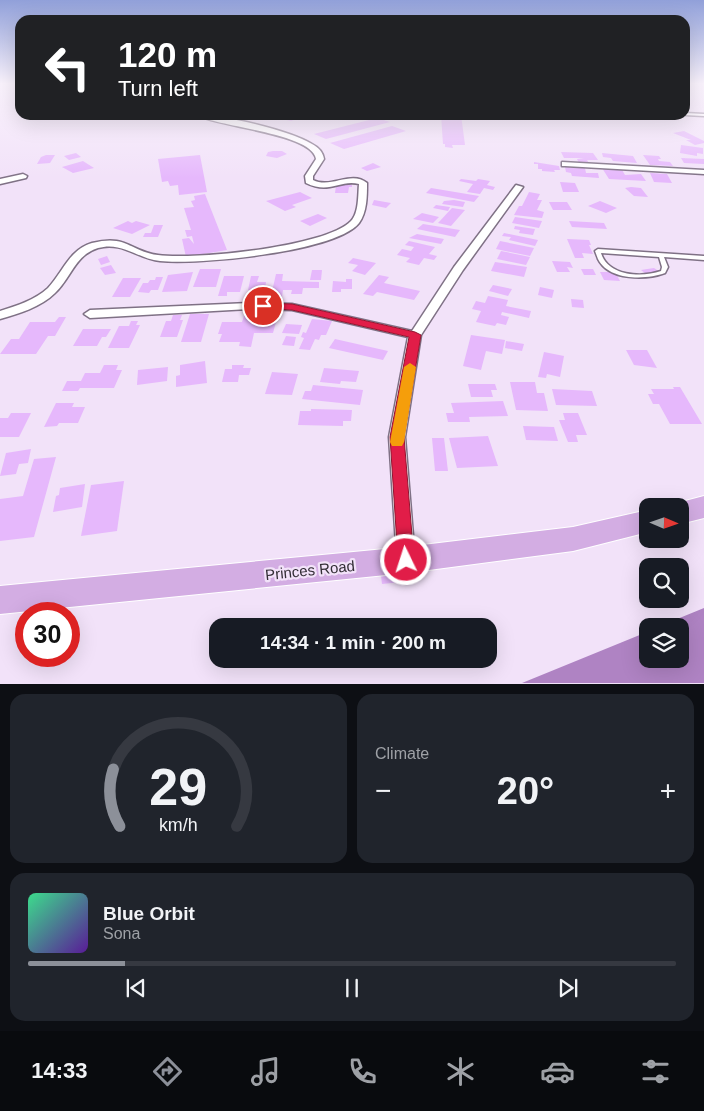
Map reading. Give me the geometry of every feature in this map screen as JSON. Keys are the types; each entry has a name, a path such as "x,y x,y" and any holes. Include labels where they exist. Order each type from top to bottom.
{"main road":[{"path":"689,510 704,506"},
{"name":"Princes Road","path":"0,600 406,560 573,539 639,523"}],"street":[{"path":"0,315 41,299 68,271 73,258 95,246 111,243 124,244 157,258 176,259 251,254 324,238 344,231 358,217 363,183 351,180 332,186 315,185 309,181 309,176 319,163 320,157 318,151 311,146 260,128 218,120"},
{"path":"565,164 704,172"},
{"path":"0,182 23,176"},
{"path":"406,560 397,437 415,335 458,269 519,187"},
{"path":"90,314 249,306 292,307 415,335"}],"lane":[{"path":"661,255 665,267 663,272 651,276 634,276 609,267 599,259 598,251 661,255 704,258"}],"shaded area":[{"path":"704,608 704,683 522,683 639,635 639,668 689,668 689,618 680,618"}],"building":[{"path":"369,120 390,122 326,139 314,134"},
{"path":"441,120 462,120 465,145 452,145 453,148 445,147 445,144 443,144"},
{"path":"392,126 406,131 344,149 330,143"},
{"path":"684,131 704,141 704,143 695,145 686,140 691,140 673,133"},
{"path":"681,145 703,148 703,154 697,153 697,156 680,153"},
{"path":"282,151 287,154 277,158 266,156 268,152"},
{"path":"561,152 593,153 598,160 587,160 589,163 579,163 577,159 584,158 564,158"},
{"path":"76,153 81,157 69,160 64,156"},
{"path":"602,153 633,156 637,163 613,161 611,158 603,157"},
{"path":"55,155 50,163 37,164 41,157"},
{"path":"200,155 207,192 179,195 178,185 170,186 168,181 162,182 158,159"},
{"path":"643,155 659,156 661,159 658,159 659,161 670,162 673,166 650,165"},
{"path":"681,158 704,159 704,164 684,163"},
{"path":"83,161 94,168 73,173 62,167"},
{"path":"534,162 559,166 560,170 554,170 555,172 542,171 542,169 538,169 538,164 534,164"},
{"path":"373,163 381,167 367,171 361,168"},
{"path":"565,167 585,168 586,173 598,173 599,178 572,176 571,173 566,172"},
{"path":"602,168 621,168 625,175 641,174 646,181 609,179"},
{"path":"650,173 667,174 672,183 654,182"},
{"path":"461,179 490,181 487,185 495,187 493,190 484,188 480,194 467,192 473,184 459,181"},
{"path":"560,182 575,183 579,192 563,192"},
{"path":"352,185 352,187 349,187 348,193 335,193 336,186"},
{"path":"431,188 479,196 474,202 426,193"},
{"path":"625,188 641,188 648,197 634,196"},
{"path":"300,192 312,198 292,205 296,207 285,211 266,201"},
{"path":"529,192 540,194 537,200 542,200 537,210 544,212 542,218 514,215 519,206 522,206"},
{"path":"205,194 227,250 186,257 182,239 189,238 194,244 192,236 187,237 185,230 191,230 184,208 194,207 191,201 195,200 194,196"},
{"path":"374,200 391,203 386,208 372,205"},
{"path":"444,201 465,202 463,207 442,204"},
{"path":"600,201 617,208 606,213 588,206"},
{"path":"549,202 567,202 572,210 553,210"},
{"path":"436,205 450,207 448,211 433,208"},
{"path":"452,208 465,210 451,226 438,223"},
{"path":"422,213 439,217 433,223 413,219"},
{"path":"318,214 327,218 310,226 300,221"},
{"path":"515,217 542,221 539,228 512,223"},
{"path":"128,221 150,225 132,234 113,228"},
{"path":"569,221 604,223 607,229 572,227"},
{"path":"423,224 460,230 455,237 417,229"},
{"path":"154,225 163,225 158,237 143,237 145,233 151,233"},
{"path":"515,226 535,229 533,235 519,233 520,230 514,229"},
{"path":"504,233 538,240 535,246 509,240 511,237 502,236"},
{"path":"417,234 444,239 441,244 409,238"},
{"path":"567,239 589,240 593,254 582,253 584,258 575,258"},
{"path":"409,241 435,247 429,254 437,256 434,260 424,258 419,265 406,262 410,258 397,255 402,249 411,251 414,247 405,245"},
{"path":"500,241 534,248 530,256 496,249"},
{"path":"501,251 530,257 526,265 497,259"},
{"path":"107,256 110,262 101,265 98,259"},
{"path":"353,258 376,263 365,275 352,271 358,265 348,263"},
{"path":"552,261 570,262 573,268 567,267 570,272 557,272"},
{"path":"495,262 527,267 524,277 491,271"},
{"path":"111,265 116,273 105,275 100,268"},
{"path":"654,268 660,272 646,274 641,270"},
{"path":"200,269 221,269 216,287 193,287"},
{"path":"581,269 593,269 596,275 584,275"},
{"path":"312,270 322,270 321,280 310,280"},
{"path":"193,272 187,291 162,292 168,275"},
{"path":"600,272 615,272 620,281 604,280"},
{"path":"276,274 283,274 282,281 319,282 319,288 303,288 302,294 291,294 292,290 283,290 282,297 271,296"},
{"path":"379,275 389,277 384,283 420,291 414,300 377,292 373,296 363,294"},
{"path":"224,276 244,276 240,292 227,292 227,296 218,296"},
{"path":"251,276 259,276 257,282 266,282 265,290 248,290"},
{"path":"156,277 163,277 158,290 151,290 149,293 138,292 143,283 155,280"},
{"path":"123,278 141,278 130,297 112,297"},
{"path":"346,279 352,279 352,289 341,289 341,292 332,292 333,281 346,282"},
{"path":"493,285 512,289 508,296 489,291"},
{"path":"540,287 554,290 552,298 538,295"},
{"path":"488,296 508,300 506,306 531,311 529,318 502,312 501,315 509,317 506,325 497,323 495,326 476,322 481,311 472,309 476,301 485,303"},
{"path":"571,299 583,300 584,308 572,307"},
{"path":"190,314 209,314 201,342 181,342"},
{"path":"173,315 182,315 180,320 183,320 177,337 160,337 166,321 171,321"},
{"path":"244,316 256,316 254,322 276,322 273,333 254,333 251,347 239,346 240,342 219,342 222,334 218,334 222,322 242,322"},
{"path":"59,317 66,317 55,336 48,336 36,354 0,354 11,339 19,339 30,322 55,322"},
{"path":"312,319 332,321 326,335 321,335 319,340 315,339 310,350 299,349 304,338 301,337 303,332 306,333"},
{"path":"131,321 138,321 136,325 140,325 129,348 108,348 119,326 129,326"},
{"path":"286,324 302,325 299,334 282,333"},
{"path":"83,329 111,329 106,337 102,337 97,346 73,346"},
{"path":"471,335 505,340 502,354 486,351 481,370 463,366"},
{"path":"286,336 296,337 294,346 282,345"},
{"path":"335,339 388,351 383,360 329,348"},
{"path":"506,341 524,344 522,351 505,348"},
{"path":"626,350 647,350 657,368 634,365"},
{"path":"544,352 564,356 560,377 547,374 546,378 538,377"},
{"path":"205,361 207,383 176,387 176,376 180,375 180,365"},
{"path":"104,365 118,365 116,370 122,370 114,388 80,388 78,391 62,391 67,381 81,381 85,373 100,373"},
{"path":"232,365 244,365 243,368 251,368 249,375 239,375 238,382 222,382 225,369 232,369"},
{"path":"168,367 167,381 137,385 138,370"},
{"path":"324,368 359,371 356,382 341,381 340,384 320,382"},
{"path":"272,372 298,374 292,395 265,394"},
{"path":"510,382 535,382 537,393 544,393 548,411 516,410"},
{"path":"468,384 495,384 497,390 491,390 493,397 471,397"},
{"path":"313,385 363,390 360,405 302,399 305,391 311,391"},
{"path":"673,387 680,387 702,424 670,424 659,404 653,404 648,394 654,394 651,389 674,389"},
{"path":"552,389 592,391 597,406 556,405"},
{"path":"503,401 508,416 469,417 470,422 448,422 446,413 454,413 451,403"},
{"path":"56,403 74,403 72,407 85,407 78,423 59,423 57,426 44,427"},
{"path":"311,409 352,410 351,421 343,421 343,426 298,425 300,411 311,411"},
{"path":"11,413 31,413 19,437 0,437 0,418 8,418"},
{"path":"563,413 578,413 587,435 576,435 578,442 568,442 559,420 565,420"},
{"path":"523,426 554,427 558,441 526,440"},
{"path":"488,436 498,466 457,468 449,438"},
{"path":"432,438 444,438 448,471 435,471"},
{"path":"31,449 28,463 19,464 16,474 0,476 6,453"},
{"path":"56,457 34,537 0,541 0,499 23,496 34,459"},
{"path":"124,481 117,531 81,536 91,485"},
{"path":"85,484 82,507 53,512 56,496 59,495 60,488"},
{"path":"410,574 412,581 382,584 381,576"}],"slow traffic":[{"path":"397,442 410,367"}],"route":[{"path":"263,306 292,307 415,335 397,437 406,560"}]}
